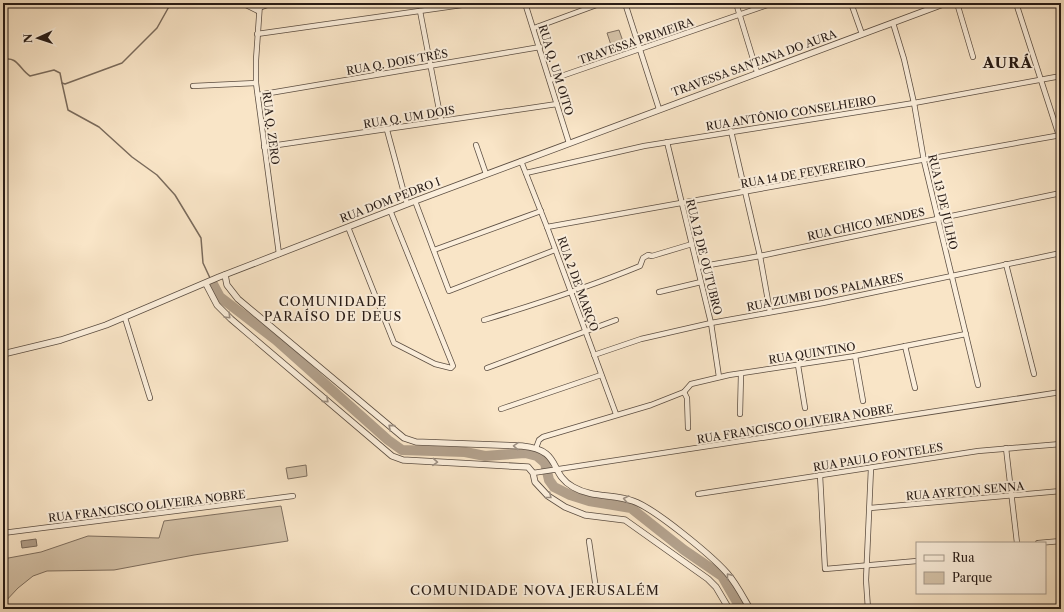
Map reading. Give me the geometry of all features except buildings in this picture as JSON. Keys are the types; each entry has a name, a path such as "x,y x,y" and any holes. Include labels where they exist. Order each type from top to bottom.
{"street":[{"path":"242,3 259,7 273,3"},
{"path":"257,34 476,3"},
{"name":"RUA Q. UM OITO","path":"525,3 569,143"},
{"path":"534,28 602,3"},
{"path":"625,3 659,109"},
{"path":"736,3 757,72"},
{"name":"TRAVESSA PRIMEIRA","path":"550,80 773,3"},
{"path":"851,3 862,34"},
{"name":"TRAVESSA SANTANA DO AURA","path":"569,143 946,3"},
{"path":"957,3 973,57"},
{"path":"1016,3 1060,135 1061,142"},
{"name":"RUA Q. ZERO","path":"259,7 256,83 279,254"},
{"path":"420,11 441,120"},
{"name":"RUA 13 DE JULHO","path":"893,23 904,59 914,103 924,161 978,386"},
{"name":"RUA Q. DOIS TRÊS","path":"258,95 540,47"},
{"name":"RUA ANTÔNIO CONSELHEIRO","path":"526,173 602,154 667,142 914,103 1061,76"},
{"path":"193,86 256,83"},
{"name":"RUA Q. UM DOIS","path":"264,148 388,130 441,120 557,104"},
{"path":"388,130 407,204"},
{"path":"731,131 760,256 770,312"},
{"name":"RUA 14 DE FEVEREIRO","path":"547,227 745,191 924,161 1060,135"},
{"name":"RUA 12 DE OUTUBRO","path":"667,142 711,323 719,377"},
{"name":"RUA DOM PEDRO I","path":"3,354 61,340 125,318 222,276 390,210 569,143"},
{"path":"476,145 486,174"},
{"name":"RUA 2 DE MARÇO","path":"521,161 616,414"},
{"name":"RUA CHICO MENDES","path":"698,268 1061,193"},
{"path":"415,201 449,290 555,250"},
{"path":"348,227 394,342 435,364 446,368 451,368 452,366 390,210"},
{"path":"434,250 541,211"},
{"path":"484,320 570,294 640,266 639,263 648,255 652,256 692,244"},
{"name":"RUA ZUMBI DOS PALMARES","path":"594,355 642,339 711,323 823,303 1061,253"},
{"path":"1006,264 1034,374"},
{"path":"222,276 238,299 404,438 416,442 536,448 544,451 566,482 581,491 594,495 632,500 646,507 688,539 726,572 750,609"},
{"path":"659,292 701,282"},
{"path":"207,283 217,305 231,319 392,456 403,460 528,467 536,482 548,496 565,507 585,515 625,520 708,579 716,587 729,609"},
{"path":"125,318 150,398"},
{"path":"487,368 585,333 616,320"},
{"name":"RUA QUINTINO","path":"536,448 539,440 543,437 616,414 651,406 666,398 684,392 691,384 719,377 855,356 966,334"},
{"path":"906,346 916,388"},
{"path":"855,356 863,402"},
{"path":"798,365 805,408"},
{"path":"740,414 741,374"},
{"path":"501,408 601,375"},
{"path":"684,392 687,398 688,428"},
{"name":"RUA FRANCISCO OLIVEIRA NOBRE","path":"533,473 1061,392"},
{"name":"RUA PAULO FONTELES","path":"698,494 978,450 1061,444"},
{"path":"1006,448 1010,496 1017,542"},
{"path":"868,609 866,599 870,508 870,468"},
{"path":"820,475 823,566 825,569 916,561"},
{"name":"RUA AYRTON SENNA","path":"870,508 1061,491"},
{"name":"RUA FRANCISCO OLIVEIRA NOBRE","path":"3,533 293,496"},
{"path":"589,541 596,589"},
{"path":"1046,542 1061,541"}],"green space":[{"path":"619,30 626,50 614,54 607,33"},
{"path":"306,465 307,476 288,479 286,468"},
{"path":"281,506 288,541 194,555 114,570 47,571 33,576 18,588 3,604 3,559 41,552 88,536 159,538 164,521"}],"shaded area":[{"path":"36,539 37,546 22,548 21,541"}],"waterway":[{"path":"3,60 8,59 15,61 30,76 54,70 60,73 62,83 65,84 122,63 157,28 171,3"},
{"path":"62,83 68,110 99,127 132,157 157,175 175,195 201,238 203,263 210,278"},
{"path":"212,282 220,297 276,340 388,440 402,450 465,452 485,456 525,453 537,456 545,463 549,480 554,487 570,495 589,501 631,508 684,550 722,576 741,609"}],"district":[{"name":"AURÁ","path":"1008,63"},
{"name":"COMUNIDADE PARAÍSO DE DEUS","path":"333,308"},
{"name":"COMUNIDADE NOVA JERUSALÉM","path":"535,590"}]}
